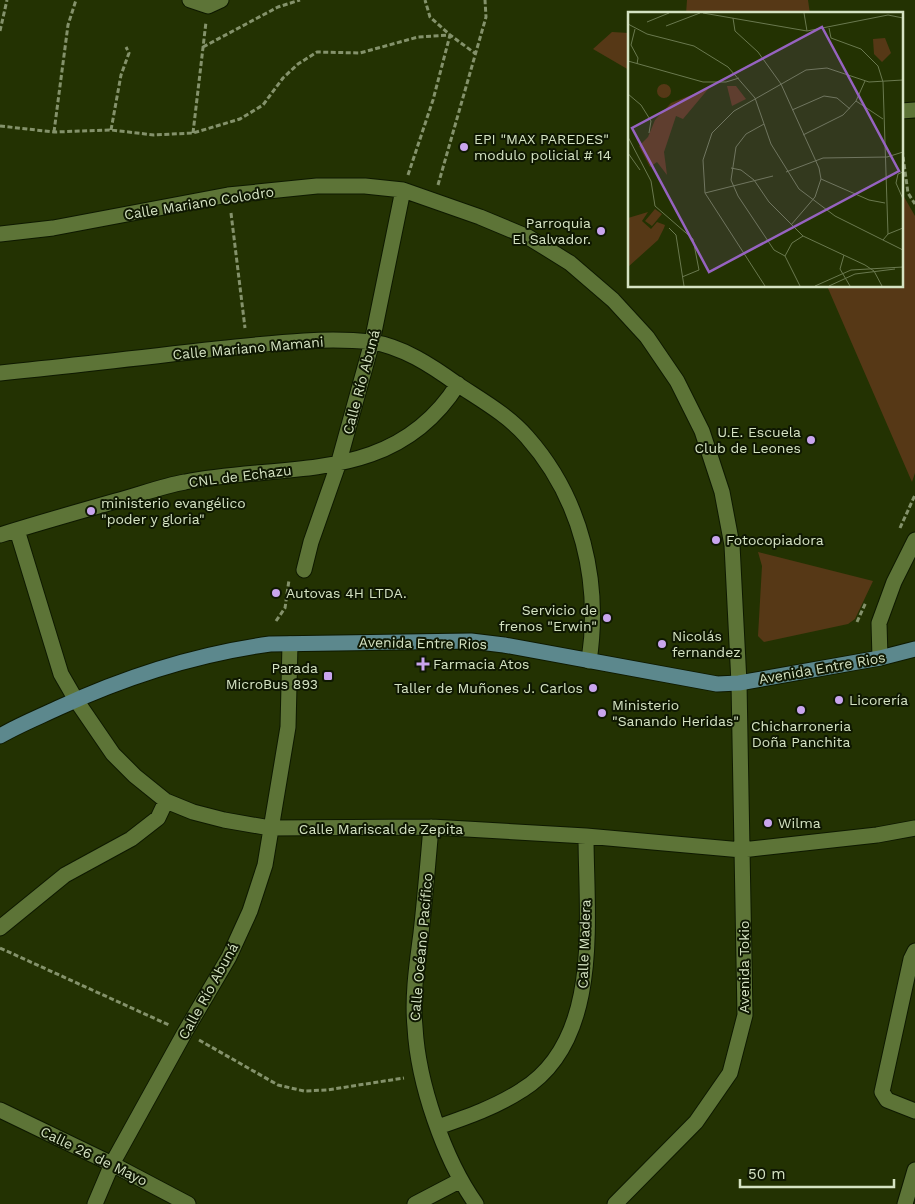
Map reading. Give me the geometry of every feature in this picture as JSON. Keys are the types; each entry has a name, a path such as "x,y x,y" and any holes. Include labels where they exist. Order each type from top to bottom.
{"main road":[{"name":"Avenida Entre Rios","path":"0,736 118,682 173,665 242,648 290,644 471,641 504,645 700,681 739,683 880,658 915,649"}],"street":[{"path":"190,0 215,3"},
{"path":"902,111 915,110"},
{"name":"Calle Mariano Colodro","path":"0,234 52,228 228,196 317,186 365,186 402,190 434,200 528,237 570,264 613,300 647,337 677,381 702,432 722,492 732,545 739,683"},
{"name":"Calle Río Abuná","path":"304,570 311,542 338,465 372,342 402,190"},
{"name":"Calle Mariano Mamani","path":"0,373 300,342 372,342 432,366 505,418 527,437 545,462 574,515 585,544 591,573 593,636 589,662"},
{"name":"CNL de Echazu","path":"0,535 185,482 338,465 387,448 421,429 446,404 458,384"},
{"name":"Calle Mariscal de Zepita","path":"17,530 60,674 113,754 135,776 166,801 224,820 270,828 431,827 586,836 742,850 877,835 915,828"},
{"path":"880,658 879,623 894,582 915,540"},
{"name":"Calle Río Abuná","path":"95,1204 112,1164 229,957 250,911 265,864 288,727 290,644"},
{"name":"Avenida Tokio","path":"615,1204 696,1122 730,1073 745,1015 739,683"},
{"path":"0,928 65,874 130,839 158,818 166,801"},
{"name":"Calle Océano Pacífico","path":"431,827 416,978 414,1027 422,1075 447,1156 459,1181 476,1204"},
{"name":"Calle Madera","path":"438,1127 469,1116 524,1090 544,1072 560,1053 570,1034 580,1005 585,975 586,836"},
{"path":"915,951 911,958 882,1092 887,1100 915,1111"},
{"name":"Calle 26 de Mayo","path":"0,1110 112,1164 188,1204"},
{"path":"905,1204 915,1170"},
{"path":"415,1204 459,1181"}],"path":[{"path":"0,31 7,0"},
{"path":"54,132 68,25 76,0"},
{"path":"202,47 271,10 300,0"},
{"path":"425,0 430,17 476,54"},
{"path":"434,200 486,17 485,0"},
{"path":"193,133 202,47 215,3"},
{"path":"0,126 54,132 111,130 154,136 193,133 240,119 264,106 283,78 298,64 317,52 360,53 418,37 450,35"},
{"path":"402,190 433,100 450,35"},
{"path":"111,130 121,74 129,53 126,47"},
{"path":"902,149 908,193 915,204"},
{"path":"228,196 247,346"},
{"path":"276,621 285,608 288,587"},
{"path":"0,948 185,1032 278,1085 304,1091 327,1090 422,1075"}],"shaded area":[{"path":"687,0 808,0 810,12 686,12"},
{"path":"612,32 628,33 628,69 593,49"},
{"path":"902,190 903,195 915,216 915,473 912,482 828,288 902,288"},
{"path":"758,552 873,581 855,619 848,624 764,642 758,636 762,566"}],"place":[{"name":"EPI \"MAX PAREDES\" modulo policial # 14","path":"464,147"},
{"name":"Parroquia El Salvador.","path":"601,231"},
{"name":"U.E. Escuela Club de Leones","path":"811,440"},
{"name":"ministerio evangélico \"poder y gloria\"","path":"91,511"},
{"name":"Fotocopiadora","path":"716,540"},
{"name":"Autovas 4H LTDA.","path":"276,593"},
{"name":"Servicio de frenos \"Erwin\"","path":"607,618"},
{"name":"Nicolás fernandez","path":"662,644"},
{"name":"Farmacia Atos","path":"423,664"},
{"name":"Parada MicroBus 893","path":"328,676"},
{"name":"Taller de Muñones J. Carlos","path":"593,688"},
{"name":"Licorería","path":"839,700"},
{"name":"Chicharroneria Doña Panchita","path":"801,710"},
{"name":"Ministerio \"Sanando Heridas\"","path":"602,713"},
{"name":"Wilma","path":"768,823"}]}
